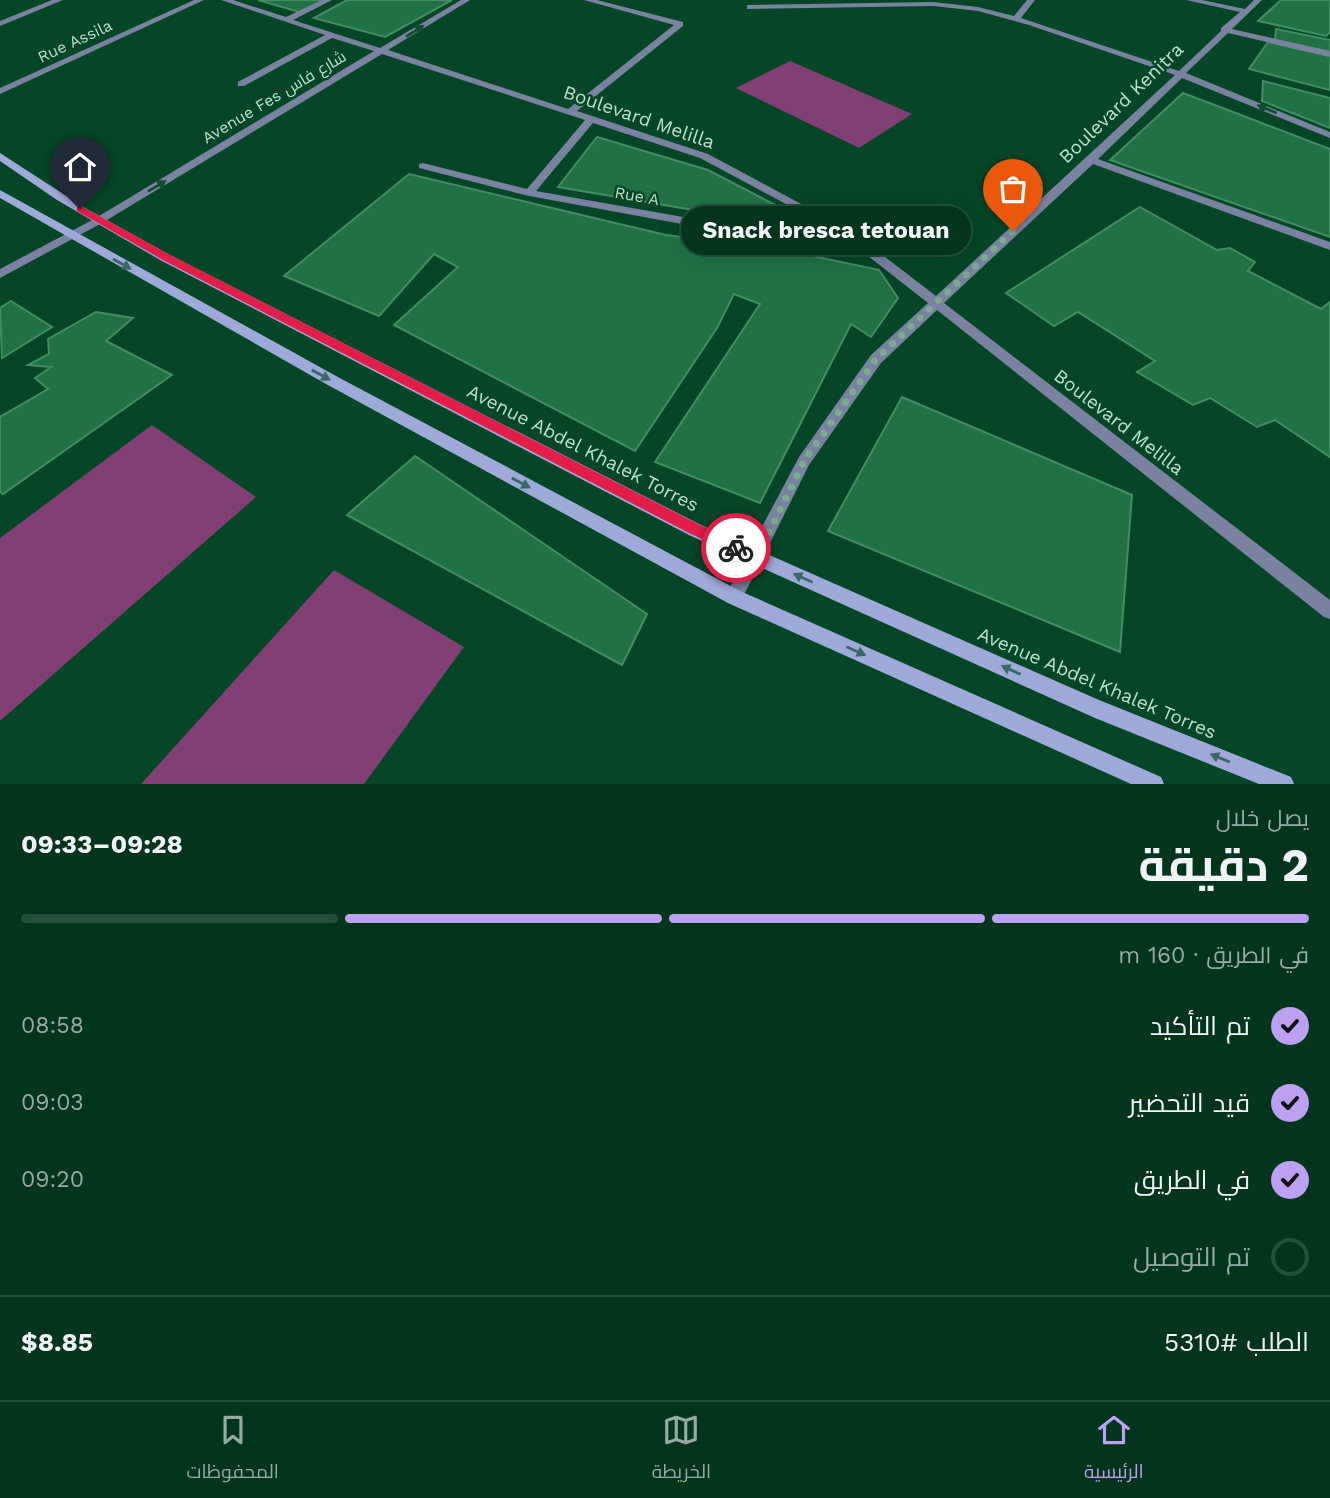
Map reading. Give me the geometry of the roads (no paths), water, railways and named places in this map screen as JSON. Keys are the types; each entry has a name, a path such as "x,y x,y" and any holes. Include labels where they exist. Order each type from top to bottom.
{"main road":[{"name":"Avenue Abdel Khalek Torres","path":"0,156 26,176 98,220 683,523 1095,708 1284,784"},
{"path":"0,193 331,380 734,597 1154,784"}],"street":[{"path":"0,24 59,0"},
{"name":"Rue Assila","path":"0,91 200,0"},
{"name":"Boulevard Melilla","path":"225,0 704,156 827,222 1330,611"},
{"path":"286,20 328,0"},
{"name":"Avenue Fes شارع فاس","path":"0,274 98,220 466,0"},
{"path":"569,113 680,24 588,0"},
{"path":"1017,18 1031,0"},
{"path":"1190,0 1245,11"},
{"name":"Boulevard Kenitra","path":"734,597 757,557 804,461 876,359 1091,160 1258,0"},
{"path":"750,7 933,2 978,9 1017,18 1180,74 1330,135"},
{"path":"1224,30 1330,54"},
{"path":"241,84 331,35"},
{"path":"528,193 590,120"},
{"path":"1091,160 1330,246"},
{"name":"Rue A","path":"423,166 528,193 780,238"}],"place":[{"name":"Snack bresca tetouan","path":"1013,231"}]}
